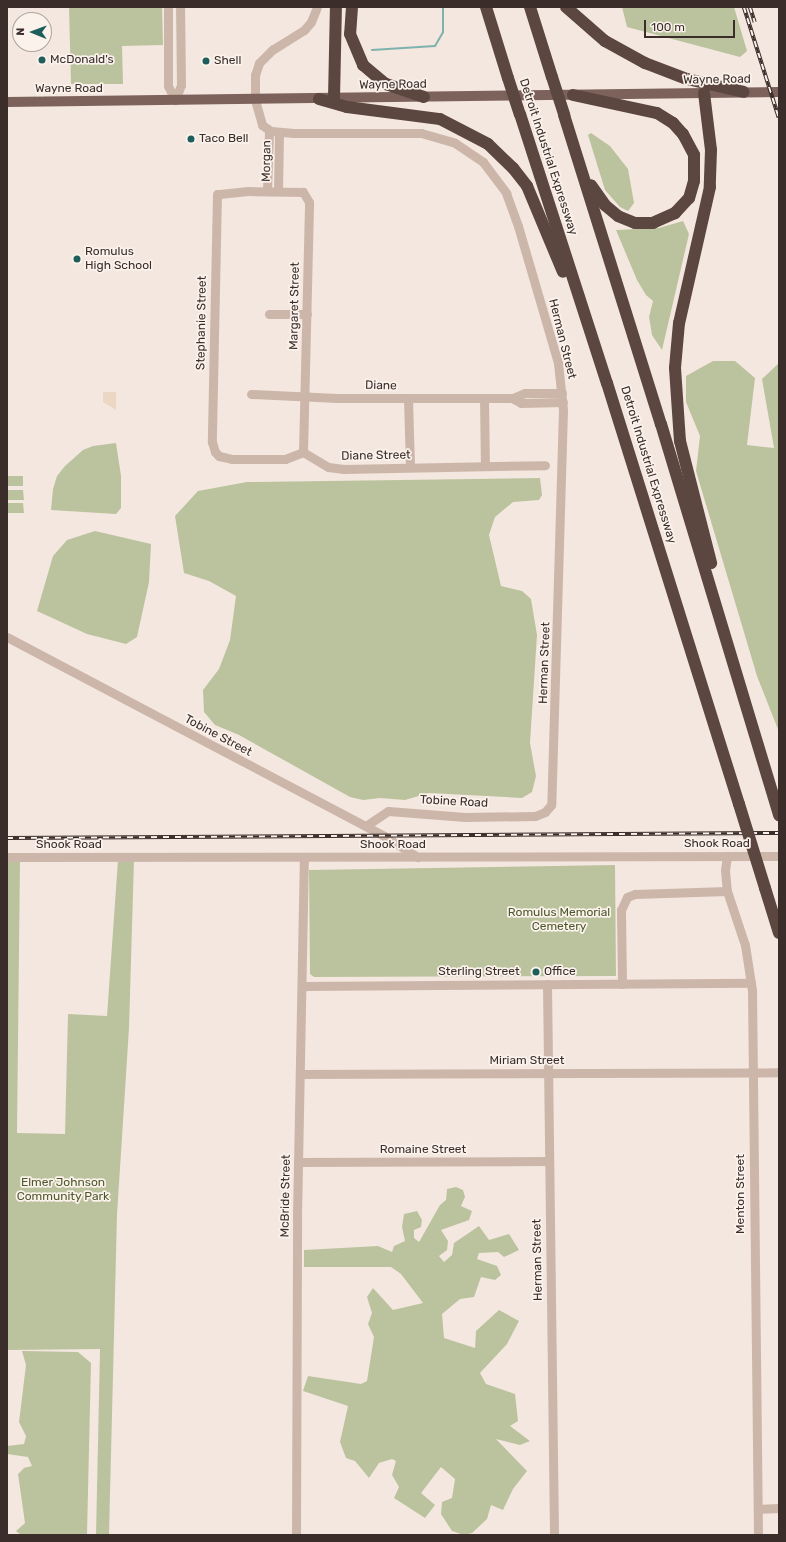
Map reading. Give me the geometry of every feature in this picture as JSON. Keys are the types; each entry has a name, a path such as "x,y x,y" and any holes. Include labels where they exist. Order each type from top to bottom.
{"highway":[{"path":"334,99 336,7"},
{"path":"352,7 350,34 363,65 386,84 424,97"},
{"path":"479,7 491,40 503,61"},
{"name":"Detroit Industrial Expressway","path":"486,7 607,383 779,933"},
{"name":"Detroit Industrial Expressway","path":"530,7 778,798 779,816"},
{"path":"566,7 606,41 645,63 687,79 744,92"},
{"path":"704,93 711,150 710,187 679,323 675,368 677,419 685,465 726,622 778,798"},
{"path":"573,95 602,103 647,110 666,118 687,140 695,163 694,181 686,202 675,213 653,223 635,223 618,216 605,205 594,187 584,178"},
{"path":"319,99 347,107 440,119 470,132 501,156 527,186 536,203 588,345 607,383"}],"main road":[{"name":"Wayne Road","path":"7,102 334,99 779,92"}],"street":[{"path":"168,7 168,86 175,100"},
{"path":"175,100 181,85 180,7"},
{"path":"269,130 260,122 255,100 255,75 259,63 273,49 304,30 311,22 316,7"},
{"name":"Herman Street","path":"269,130 279,132 421,133 455,143 483,162 499,181 511,205 553,346 562,397 553,786 552,803 545,812"},
{"name":"Morgan","path":"269,130 273,191"},
{"name":"Morgan","path":"273,191 279,132"},
{"name":"Stephanie Street","path":"273,191 217,194 212,418 215,452 224,459 257,460 285,459 304,452"},
{"name":"Margaret Street","path":"273,191 303,192 308,202 304,452"},
{"path":"269,314 307,314"},
{"name":"Diane","path":"251,394 408,399 512,398 525,393 562,397"},
{"path":"484,398 485,466"},
{"path":"408,399 410,468"},
{"name":"Diane Street","path":"304,452 334,469 545,465"},
{"name":"Tobine Street","path":"7,637 366,826 418,857"},
{"name":"Tobine Road","path":"366,826 388,811 465,817 534,816 545,812"},
{"name":"Menton Street","path":"727,856 727,891 745,945 751,983 758,1535"},
{"name":"Shook Road","path":"7,858 779,856"},
{"name":"McBride Street","path":"296,1535 298,1162 303,986 304,857"},
{"path":"622,984 622,910 626,899 635,894 711,894 727,891"},
{"name":"Sterling Street","path":"303,986 751,983"},
{"name":"Herman Street","path":"548,984 554,1535"},
{"name":"Miriam Street","path":"301,1074 779,1072"},
{"name":"Romaine Street","path":"298,1162 549,1161"},
{"path":"758,1509 779,1508"}],"green space":[{"path":"69,7 162,7 163,45 122,46 123,84 71,84"},
{"path":"622,7 734,7 747,51 740,57 627,27"},
{"path":"591,133 610,146 628,169 634,203 628,211 620,207 605,190 588,135"},
{"path":"683,221 689,234 662,350 652,335 649,317 653,301 646,295 637,280 616,230 659,228"},
{"path":"713,361 735,361 755,378 747,445 774,448 762,379 779,363 779,732 757,676 696,471 700,436 686,402 686,376"},
{"path":"116,443 121,476 121,508 116,514 51,510 53,489 57,476 65,466 83,450 93,446"},
{"path":"7,476 23,476 23,486 7,486"},
{"path":"540,478 542,495 539,500 513,502 495,517 489,535 501,586 522,591 531,599 537,635 530,743 536,776 532,792 522,798 429,793 405,800 380,798 363,800 350,797 239,735 215,725 204,712 203,690 219,669 230,640 236,596 209,581 184,573 175,516 198,491 247,482"},
{"path":"7,490 23,490 24,500 7,500"},
{"path":"7,503 23,503 24,513 7,513"},
{"path":"95,531 151,544 149,582 137,637 126,644 87,634 37,611 53,556 67,540"},
{"name":"Elmer Johnson Community Park","path":"20,860 17,1133 65,1134 68,1014 107,1016 118,860 134,860 129,1028 117,1215 109,1535 96,1535 100,1349 7,1350 7,861"},
{"name":"Romulus Memorial Cemetery","path":"615,865 616,976 314,977 310,974 309,870"},
{"path":"456,1187 463,1190 465,1197 461,1206 472,1211 469,1220 441,1230 448,1241 447,1250 439,1256 444,1262 452,1255 454,1243 479,1226 489,1240 509,1234 519,1250 504,1257 498,1252 479,1253 477,1259 497,1266 501,1275 495,1280 481,1277 474,1297 460,1299 442,1314 444,1338 475,1348 476,1331 499,1310 519,1321 507,1344 480,1373 486,1384 515,1394 518,1421 510,1426 530,1441 520,1445 496,1439 527,1471 513,1489 503,1510 491,1505 487,1519 472,1533 464,1535 452,1531 441,1514 442,1502 452,1498 455,1479 441,1467 421,1493 435,1505 425,1518 394,1498 399,1487 392,1475 396,1461 392,1459 379,1463 369,1478 355,1461 346,1458 340,1442 348,1406 303,1391 308,1376 361,1384 367,1381 374,1337 368,1324 372,1313 367,1297 373,1288 393,1310 423,1303 401,1274 391,1267 304,1267 304,1250 378,1246 392,1252 394,1246 405,1241 402,1227 404,1214 417,1211 422,1220 421,1227 414,1230 414,1238 419,1242 440,1205 446,1200 447,1189"},
{"path":"22,1351 78,1352 91,1363 87,1535 21,1535 16,1531 25,1523 18,1474 24,1468 32,1466 28,1457 7,1454 7,1446 24,1444 26,1436 19,1422 26,1365"}],"shaded area":[{"path":"103,392 116,392 116,410 103,402"}],"waterway":[{"path":"372,50 435,46 443,32 443,7"}],"railway":[{"path":"744,7 779,118"},
{"path":"750,7 755,22"},
{"path":"7,838 779,833"}],"place":[{"name":"McDonald's","path":"42,60"},
{"name":"Shell","path":"206,61"},
{"name":"Taco Bell","path":"191,139"},
{"name":"Romulus High School","path":"77,259"},
{"name":"Office","path":"536,972"}]}
